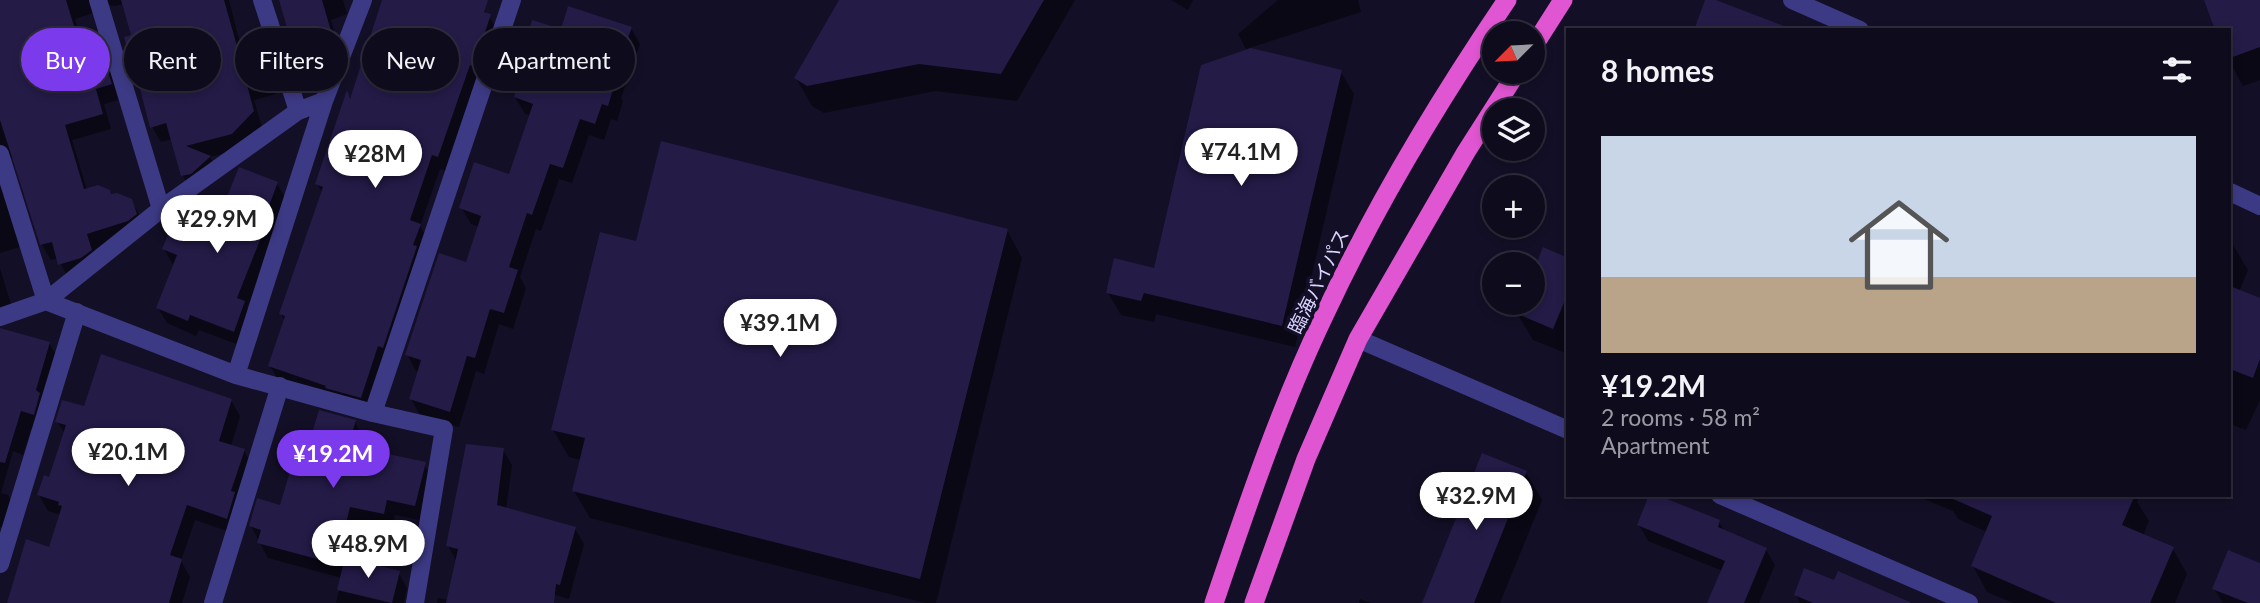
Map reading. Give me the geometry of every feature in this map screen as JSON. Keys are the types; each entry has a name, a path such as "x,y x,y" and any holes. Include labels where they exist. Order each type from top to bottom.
{"highway":[{"name":"臨海バイパス","path":"1214,603 1242,519 1324,316 1404,163 1507,0"},
{"path":"1545,28 1563,0"},
{"path":"1254,603 1306,459 1357,339 1466,152 1509,84"}],"street":[{"path":"98,0 161,209"},
{"path":"262,0 298,111"},
{"path":"236,375 324,101 363,0"},
{"path":"373,413 512,0"},
{"path":"1792,0 1855,28"},
{"path":"0,317 46,301 161,209 298,111 324,101"},
{"path":"0,155 46,301"},
{"path":"2231,192 2260,206"},
{"path":"46,301 236,375 373,413 444,429 415,603"},
{"path":"0,564 77,312"},
{"path":"1357,339 1566,429"},
{"path":"212,603 280,386"},
{"path":"1725,497 1969,603"}],"building":[{"path":"0,0 66,0 75,28 21,28 21,91 97,91 103,114 65,125 84,189 98,185 110,190 111,194 117,193 132,199 137,214 128,221 87,234 92,250 81,258 58,265 52,242 40,245 0,120"},
{"path":"121,0 224,0 235,39 235,91 249,91 254,111 232,134 186,146 211,156 191,174 181,176 166,123 150,128 141,91 221,91 221,28 129,28"},
{"path":"279,0 322,0 330,28 287,28"},
{"path":"382,0 488,0 484,12 491,14 486,28 473,28 473,66 470,65 438,157 432,155 410,220 421,224 413,245 417,246 383,348 378,346 361,398 325,388 326,386 268,366 285,316 279,314 323,187 315,184 347,91 350,99 362,62 362,91 459,91 459,28 373,28"},
{"path":"839,0 1044,0 1001,74 919,64 807,86 794,78"},
{"path":"1705,0 1716,0 1789,28 1695,28"},
{"path":"2204,0 2260,0 2260,47 2231,58 2231,28 2214,28"},
{"path":"568,6 632,27 632,28 561,28"},
{"path":"532,20 558,28 530,28"},
{"path":"1251,48 1342,70 1282,326 1144,293 1141,301 1106,293 1114,258 1154,268 1201,65"},
{"path":"516,91 613,91 608,106 602,104 595,124 580,119 563,168 550,164 532,215 527,213 509,267 518,270 504,313 490,309 475,358 467,356 450,412 409,399 421,360 405,355 439,253 466,262 481,216 459,208 474,162 509,174 533,104 514,97"},
{"path":"661,141 1008,229 920,579 572,491 585,438 551,430 600,232 636,241"},
{"path":"239,167 278,182 262,224 266,225 237,298 245,301 234,332 190,315 188,321 156,308 177,255 162,249 176,216 213,231"},
{"path":"1543,247 1566,257 1566,298 1553,329 1520,315 1545,315 1545,252 1541,252"},
{"path":"2231,286 2260,298 2260,359 2253,378 2231,369"},
{"path":"0,328 50,342 36,390 40,393 34,415 21,411 5,463 0,462"},
{"path":"101,354 232,399 219,441 245,449 231,491 235,492 227,519 187,505 170,555 182,559 169,603 7,603 26,539 49,547 62,506 58,505 59,502 37,495 44,475 49,477 66,425 55,422 62,400 84,406"},
{"path":"319,410 356,420 350,440 370,446 369,450 426,462 415,506 387,500 384,514 350,507 336,564 257,543 261,530 249,526 257,498 280,505 301,434 311,437"},
{"path":"466,444 504,448 497,505 576,527 560,585 556,584 554,603 446,603 458,549 446,546"},
{"path":"1482,453 1527,471 1474,603 1422,603"},
{"path":"1648,497 1662,497 1720,520 1718,527 1767,548 1744,603 1707,603 1725,561 1637,525"},
{"path":"1949,497 2134,497 2122,525 2174,547 2150,603 2056,603 1971,566 1992,516"},
{"path":"2228,550 2260,563 2260,603 2248,603 2212,589"},
{"path":"345,557 400,571 392,603 337,590"},
{"path":"1804,568 1834,580 1838,571 1912,603 1813,603 1794,595"}]}
